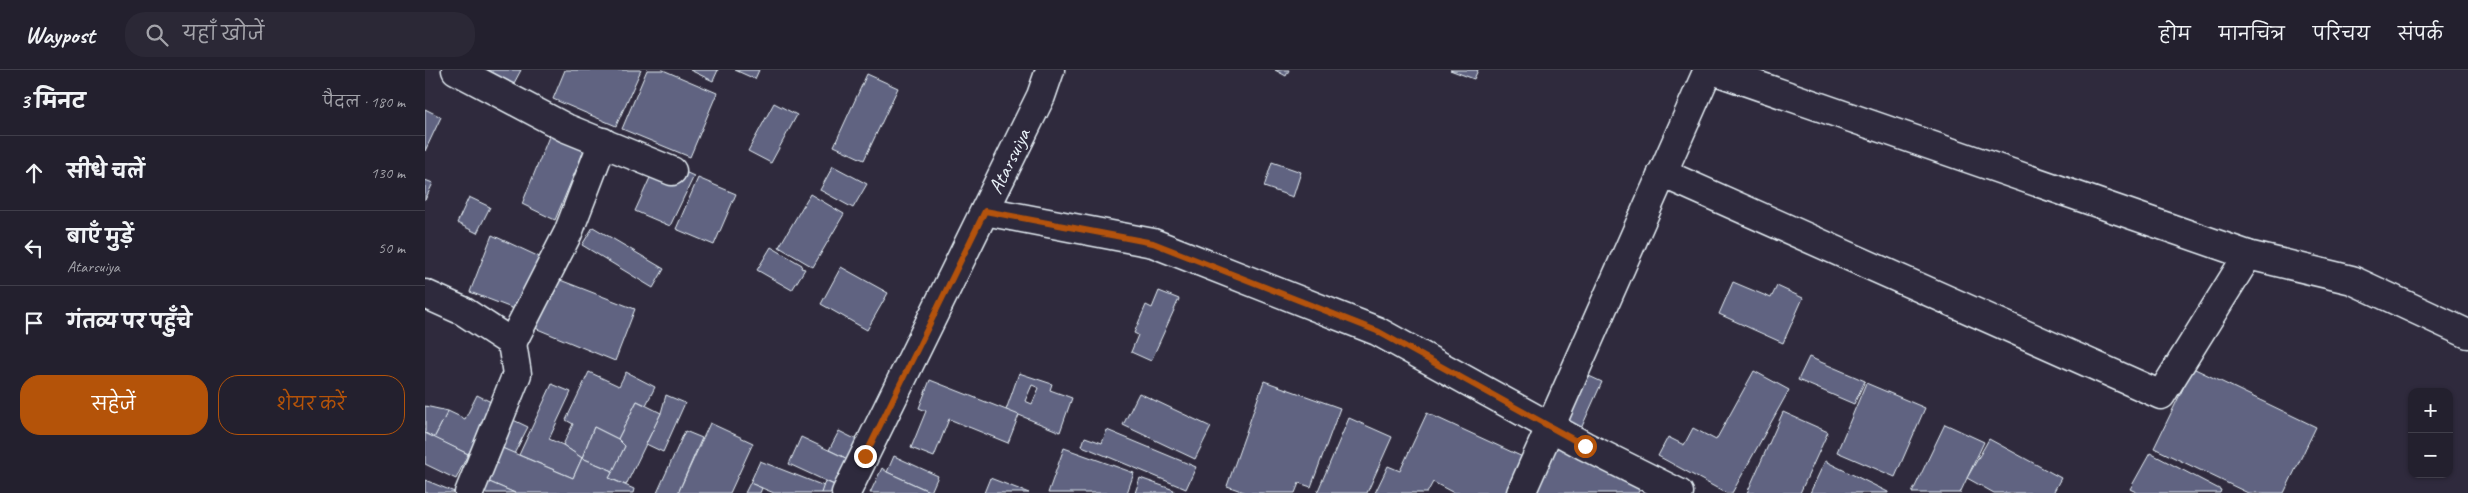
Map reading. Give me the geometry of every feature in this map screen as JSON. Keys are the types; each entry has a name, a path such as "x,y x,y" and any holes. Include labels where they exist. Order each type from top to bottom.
{"street":[{"path":"457,70 566,128 672,171"},
{"name":"Atarsuiya","path":"846,493 1041,96 1050,70"},
{"path":"1521,493 1708,70"},
{"path":"1713,70 2248,255 2352,280 2468,334"},
{"path":"469,493 517,374 512,344 568,232 603,142"},
{"path":"1662,174 2161,395 2248,255"},
{"path":"985,211 1153,243 1377,331 1550,426 1679,493"},
{"path":"425,294 463,311 512,344"}],"building":[{"path":"481,70 521,70 512,87"},
{"path":"565,70 641,70 616,126 553,99"},
{"path":"647,70 663,70 717,93 690,157 622,129"},
{"path":"690,70 718,70 713,81"},
{"path":"735,70 759,70 755,79"},
{"path":"1275,70 1289,70 1286,76"},
{"path":"1450,70 1478,70 1474,79"},
{"path":"867,74 898,88 864,160 834,146"},
{"path":"774,103 797,115 771,163 748,151"},
{"path":"425,109 441,117 425,151"},
{"path":"552,129 586,146 555,220 522,204"},
{"path":"658,160 694,176 670,226 635,211"},
{"path":"1272,162 1301,172 1293,197 1264,187"},
{"path":"833,166 867,184 853,208 820,190"},
{"path":"698,178 736,194 714,245 676,229"},
{"path":"425,180 433,183 425,200"},
{"path":"810,194 844,214 813,267 779,247"},
{"path":"469,197 490,207 477,233 457,223"},
{"path":"593,227 664,269 653,288 582,245"},
{"path":"492,235 546,260 522,312 470,292"},
{"path":"771,247 802,265 801,268 805,269 792,290 757,270"},
{"path":"841,267 888,293 867,330 821,304"},
{"path":"555,278 635,309 615,361 535,328"},
{"path":"1733,282 1771,298 1777,286 1803,298 1783,343 1719,314"},
{"path":"1159,291 1179,299 1151,361 1131,352 1138,335 1134,333 1146,305 1152,308"},
{"path":"1809,357 1865,381 1854,404 1798,380"},
{"path":"2193,368 2316,427 2284,493 2248,493 2154,448"},
{"path":"1754,371 1789,390 1732,493 1726,493 1658,456 1668,437 1684,445 1693,428 1716,440"},
{"path":"589,372 619,386 626,372 655,387 646,405 637,401 618,439 594,427 582,458 563,445 573,424 566,420"},
{"path":"1019,373 1052,384 1050,390 1072,398 1060,432 1019,415 1005,413","holes":["1032,385 1039,388 1032,404 1025,401"]},
{"path":"1589,376 1602,382 1579,433 1565,427"},
{"path":"930,380 1019,415 1008,443 949,419 934,457 911,448 926,411 919,408"},
{"path":"1264,381 1340,408 1311,487 1299,483 1295,493 1247,493 1227,486"},
{"path":"1866,383 1925,408 1895,477 1837,452"},
{"path":"552,384 571,392 549,439 563,445 582,458 573,478 519,455"},
{"path":"1139,393 1211,427 1195,459 1123,425"},
{"path":"477,395 497,405 468,454 434,438 448,411 465,419"},
{"path":"666,395 685,403 663,452 646,444 661,413"},
{"path":"637,401 661,413 626,485 609,478 625,446 618,439"},
{"path":"425,406 448,411 434,438 425,433"},
{"path":"1783,412 1828,432 1800,493 1747,493"},
{"path":"1427,413 1527,459 1511,493 1454,493 1433,482 1427,493 1375,493 1388,466 1400,471"},
{"path":"507,417 528,427 514,454 502,448"},
{"path":"1349,418 1392,437 1367,493 1317,493"},
{"path":"710,423 753,443 730,493 678,493"},
{"path":"1945,424 1984,442 1960,493 1912,493"},
{"path":"594,427 618,439 625,446 613,471 582,458"},
{"path":"1107,430 1196,467 1186,489 1082,446 1085,437 1102,443"},
{"path":"685,431 702,438 678,493 657,493"},
{"path":"839,431 863,443 854,462 829,450"},
{"path":"425,433 468,454 456,479 425,464"},
{"path":"801,437 854,462 841,488 789,464"},
{"path":"1554,439 1643,482 1638,493 1527,493"},
{"path":"1989,439 2061,478 2053,493 1994,493 1967,478"},
{"path":"502,448 573,478 582,458 613,471 609,478 634,489 633,493 515,493 487,481"},
{"path":"1064,448 1134,473 1127,493 1048,493"},
{"path":"2150,453 2221,490 2220,493 2138,493 2130,489"},
{"path":"894,456 938,476 931,492 887,472"},
{"path":"760,461 824,486 821,493 774,493 750,483"},
{"path":"1825,461 1888,492 1888,493 1810,493"},
{"path":"882,468 887,472 933,493 870,493"},
{"path":"990,478 1029,493 984,493"},
{"path":"1140,478 1174,490 1173,493 1135,493"},
{"path":"425,480 457,493 425,493"},
{"path":"487,481 515,493 484,493"},
{"path":"825,481 841,488 839,493 821,493"},
{"path":"750,483 762,488 760,493 745,493"}],"route":[{"path":"865,456 985,211 1153,243 1377,331 1585,446"}]}
